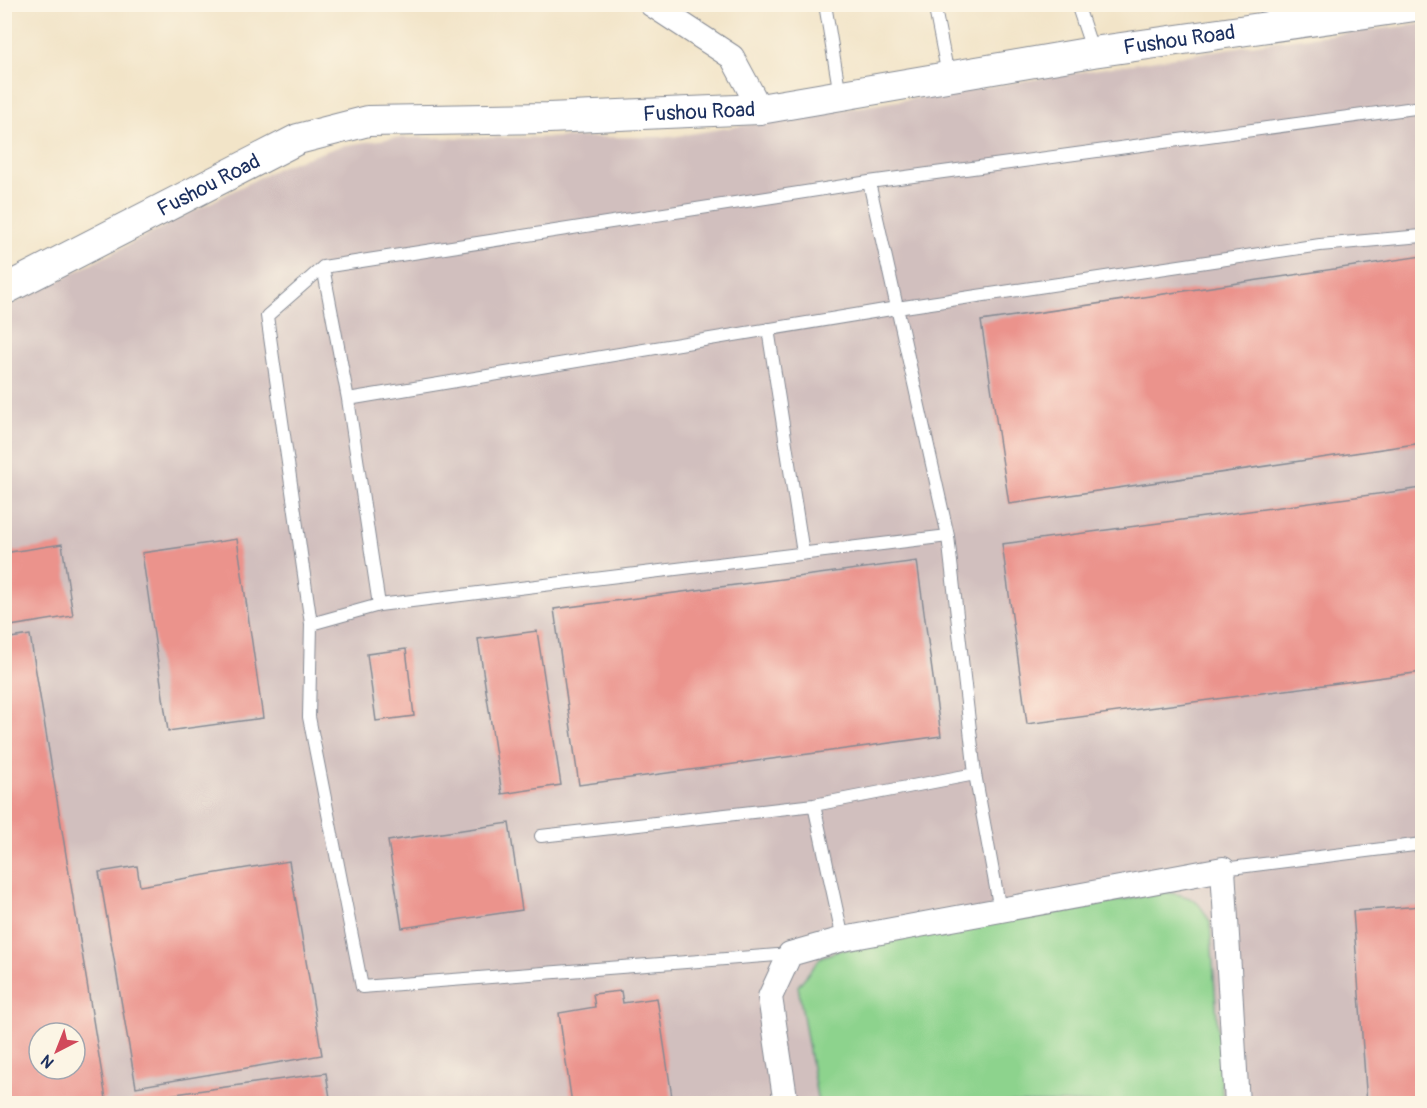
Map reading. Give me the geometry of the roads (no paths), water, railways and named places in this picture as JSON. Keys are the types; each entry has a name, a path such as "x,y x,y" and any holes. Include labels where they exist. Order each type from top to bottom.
{"street":[{"name":"Fushou Road","path":"4,290 298,139 368,121 548,118 760,109 1093,52 1422,5"},
{"path":"659,8 732,57 760,109"},
{"path":"786,1104 770,997 790,954 843,939 1223,869 1237,1104"}],"lane":[{"path":"825,4 840,95"},
{"path":"933,4 948,75"},
{"path":"1077,4 1093,52"},
{"path":"790,954 362,987 309,717 311,624 267,316 323,267 869,182 1422,107"},
{"path":"869,182 948,536 975,774 1000,910"},
{"path":"348,399 897,308 1320,245 1422,236"},
{"path":"323,267 348,399 379,605"},
{"path":"768,329 803,553"},
{"path":"311,624 379,605 948,536"},
{"path":"541,836 814,805 975,774"},
{"path":"814,805 843,939"},
{"path":"1223,869 1422,844"}]}
